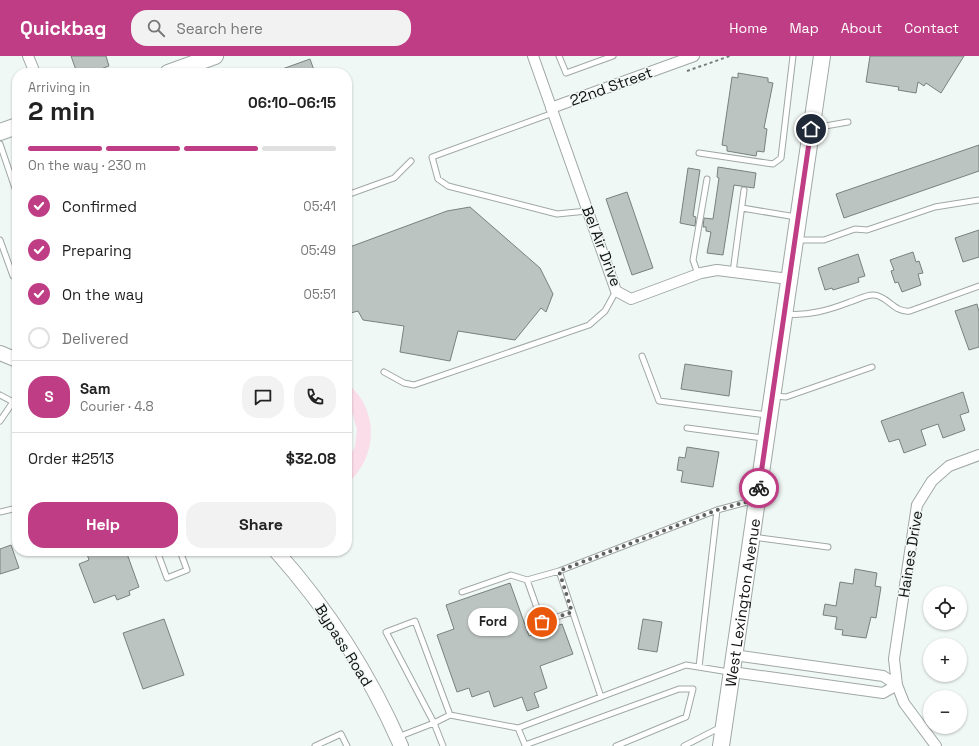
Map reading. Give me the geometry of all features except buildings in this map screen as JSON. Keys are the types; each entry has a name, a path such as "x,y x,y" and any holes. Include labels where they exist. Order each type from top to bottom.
{"main road":[{"path":"175,68 183,62 216,56"},
{"name":"West Lexington Avenue","path":"721,746 822,56"},
{"path":"0,132 12,128"},
{"path":"0,353 12,358"},
{"name":"Bypass Road","path":"280,556 333,624 364,675 399,742"}],"street":[{"path":"28,56 32,68"},
{"name":"Bel Air Drive","path":"533,56 616,291 631,299 698,274 716,270 789,279"},
{"name":"22nd Street","path":"552,110 694,56"},
{"name":"Haines Drive","path":"936,746 904,703 897,686 894,659 917,505 932,481 949,466 979,455"},
{"path":"732,672 884,693 897,686 883,676 734,655"}],"lane":[{"path":"559,56 566,73 612,56"},
{"path":"699,153 773,164 781,158 793,56"},
{"path":"552,110 432,157 438,179 448,186 557,214 587,210"},
{"path":"811,129 848,122"},
{"path":"0,144 12,179"},
{"path":"352,193 394,178 411,161"},
{"path":"698,274 693,260 707,179"},
{"path":"733,272 744,190"},
{"path":"795,240 824,240 855,230 867,230 935,207 979,200"},
{"path":"742,208 798,217"},
{"path":"0,240 12,273"},
{"path":"784,314 801,315 816,313 873,294 900,310 910,311 979,286"},
{"path":"384,372 404,383 414,385 589,325 605,311 616,291"},
{"path":"642,356 659,401 769,415"},
{"path":"772,396 786,397 872,367"},
{"path":"0,395 12,401"},
{"path":"0,421 12,407"},
{"path":"687,428 766,439"},
{"path":"462,592 511,575 527,580 559,571 717,510 757,499"},
{"path":"0,512 12,509"},
{"path":"699,667 717,510"},
{"path":"751,536 828,547"},
{"path":"159,556 166,578 187,570 182,556"},
{"path":"559,571 601,697"},
{"path":"527,580 542,622 572,612"},
{"path":"443,746 434,723 386,632 414,621 450,715"},
{"path":"399,742 450,715 518,728 686,665 732,672"},
{"path":"518,728 525,745 679,689 693,689 686,717 616,746"},
{"path":"684,746 691,744 724,726"},
{"path":"315,746 341,734 347,746"}],"path":[{"path":"687,71 730,56"}],"shaded area":[{"path":"352,388 358,394 365,406 370,420 371,434 365,461 352,478 352,452 355,446 357,429 352,413"}],"way so far":[{"path":"542,622 572,612 559,571 717,510 757,499 759,488"}],"place":[{"name":"Ford","path":"542,622"}],"route":[{"path":"759,488 811,129"}]}
